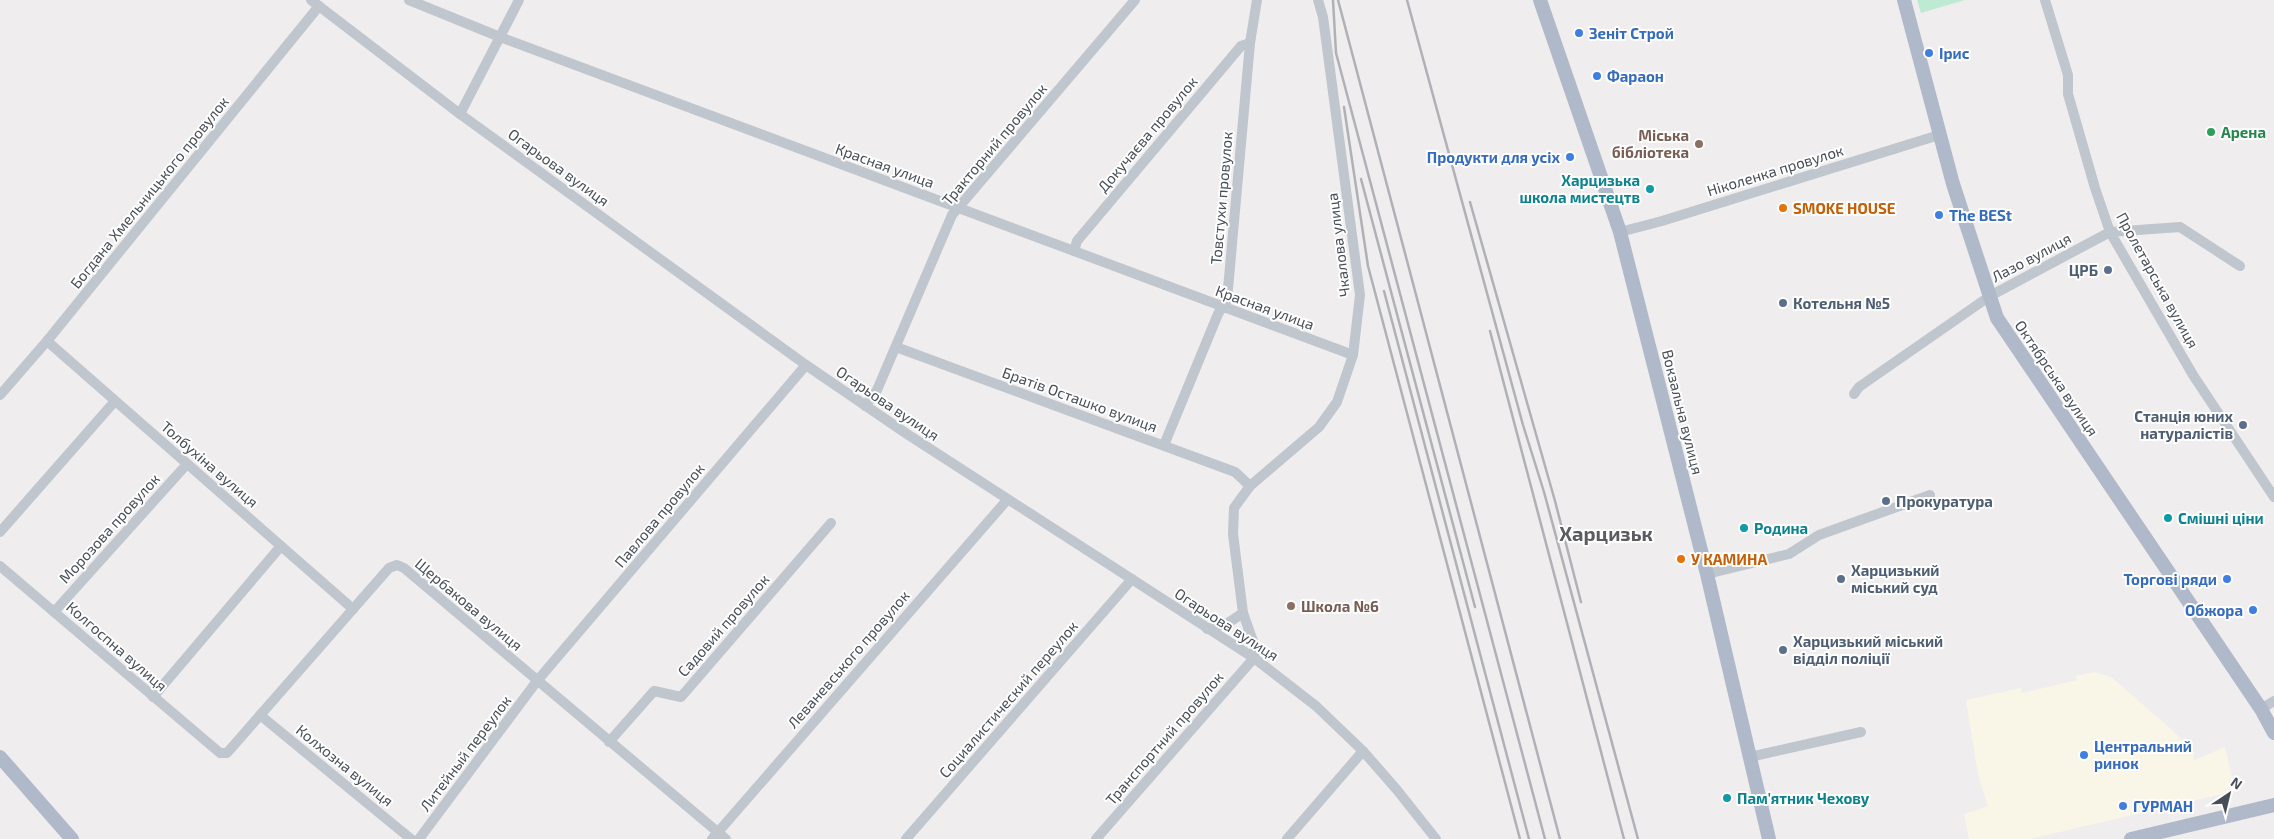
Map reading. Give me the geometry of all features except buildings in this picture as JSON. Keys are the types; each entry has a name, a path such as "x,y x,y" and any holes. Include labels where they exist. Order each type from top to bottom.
{"main road":[{"name":"Вокзальна вулиця","path":"1540,0 1620,232 1707,574 1769,839"},
{"name":"Октябрська вулиця","path":"1904,0 1939,136 1972,245 1997,318 2261,709 2274,733"},
{"path":"0,757 72,839"},
{"path":"2131,839 2274,805"}],"street":[{"name":"Красная улица","path":"409,0 500,37 1353,356"},
{"path":"460,114 519,0"},
{"name":"Тракторний провулок","path":"865,406 877,390 952,216 1135,0"},
{"name":"Товстухи провулок","path":"1164,445 1222,307 1227,300 1250,43 1257,0"},
{"name":"Чкалова улица","path":"1254,658 1255,647 1242,613 1233,534 1234,508 1250,486 1319,427 1336,402 1353,356 1360,295 1323,17 1318,0"},
{"name":"Пролетарська вулиця","path":"2045,0 2068,75 2070,101 2110,232 2193,375 2274,497"},
{"name":"Огарьова вулиця","path":"315,3 460,114 806,365 1008,500 1254,658 1316,706 1363,751 1436,839"},
{"name":"Богдана Хмельницького провулок","path":"0,395 47,342 315,3"},
{"name":"Докучаєва провулок","path":"1074,252 1077,241 1241,46 1250,43"},
{"name":"Ніколенка провулок","path":"1620,232 1662,221 1939,136"},
{"name":"Лазо вулиця","path":"1854,394 1859,388 1990,296 2110,232 2180,227 2240,266"},
{"name":"Толбухіна вулиця","path":"47,342 353,609"},
{"name":"Братів Осташко вулиця","path":"896,347 1235,472 1250,486"},
{"name":"Павлова провулок","path":"536,683 806,365"},
{"path":"0,532 114,401"},
{"name":"Морозова провулок","path":"54,612 187,464"},
{"path":"1707,574 1789,554 1819,535 1930,495"},
{"name":"Леваневського провулок","path":"718,837 1008,500"},
{"name":"Садовий провулок","path":"609,742 654,691 681,697 831,523"},
{"path":"153,697 281,546"},
{"name":"Щербакова вулиця","path":"214,750 220,753 227,752 389,568 397,565 404,568 718,837"},
{"name":"Колгоспна вулиця","path":"0,566 214,750"},
{"name":"Социалистический переулок","path":"906,839 1132,579"},
{"path":"1207,629 1228,623 1242,613"},
{"name":"Транспортний провулок","path":"1096,839 1254,658"},
{"name":"Литейный переулок","path":"419,839 536,683"},
{"path":"2261,709 2274,701"},
{"name":"Колхозна вулиця","path":"260,715 411,839"},
{"path":"1750,757 1861,732"},
{"path":"1287,839 1363,751"}],"shaded area":[{"name":"Центральний ринок","path":"2094,672 2111,677 2171,729 2195,753 2193,756 2194,760 2225,747 2235,791 2030,839 1969,839 1964,814 1988,806 1978,775 1966,700 2021,688 2022,693 2077,680 2076,676"}],"green space":[{"path":"1917,0 1965,0 1921,13"}],"railway":[{"path":"1333,0 1336,53 1545,839"},
{"path":"1338,0 1560,839"},
{"path":"1407,0 1638,839"},
{"path":"1344,107 1368,266 1520,839"},
{"path":"1361,179 1475,607"},
{"path":"1470,202 1555,501 1581,602"},
{"path":"1384,291 1529,839"},
{"path":"1490,331 1624,839"}],"place":[{"name":"Зеніт Строй","path":"1579,33"},
{"name":"Ірис","path":"1929,53"},
{"name":"Фараон","path":"1597,76"},
{"name":"Арена","path":"2211,132"},
{"name":"Міська бібліотека","path":"1699,144"},
{"name":"Продукти для усіх","path":"1570,157"},
{"name":"Харцизька школа мистецтв","path":"1650,189"},
{"name":"SMOKE HOUSE","path":"1783,208"},
{"name":"The BESt","path":"1939,215"},
{"name":"ЦРБ","path":"2108,270"},
{"name":"Котельня №5","path":"1783,303"},
{"name":"Станція юних натуралістів","path":"2243,425"},
{"name":"Прокуратура","path":"1886,501"},
{"name":"Смішні ціни","path":"2168,518"},
{"name":"Родина","path":"1744,528"},
{"name":"У КАМИНА","path":"1681,559"},
{"name":"Харцизький міський суд","path":"1841,579"},
{"name":"Торгові ряди","path":"2227,579"},
{"name":"Школа №6","path":"1291,606"},
{"name":"Обжора","path":"2253,610"},
{"name":"Харцизький міський відділ поліції","path":"1783,650"},
{"name":"Центральний ринок","path":"2084,755"},
{"name":"Пам'ятник Чехову","path":"1727,798"},
{"name":"ГУРМАН","path":"2123,806"}],"district":[{"name":"Харцизьк","path":"1606,533"}]}
